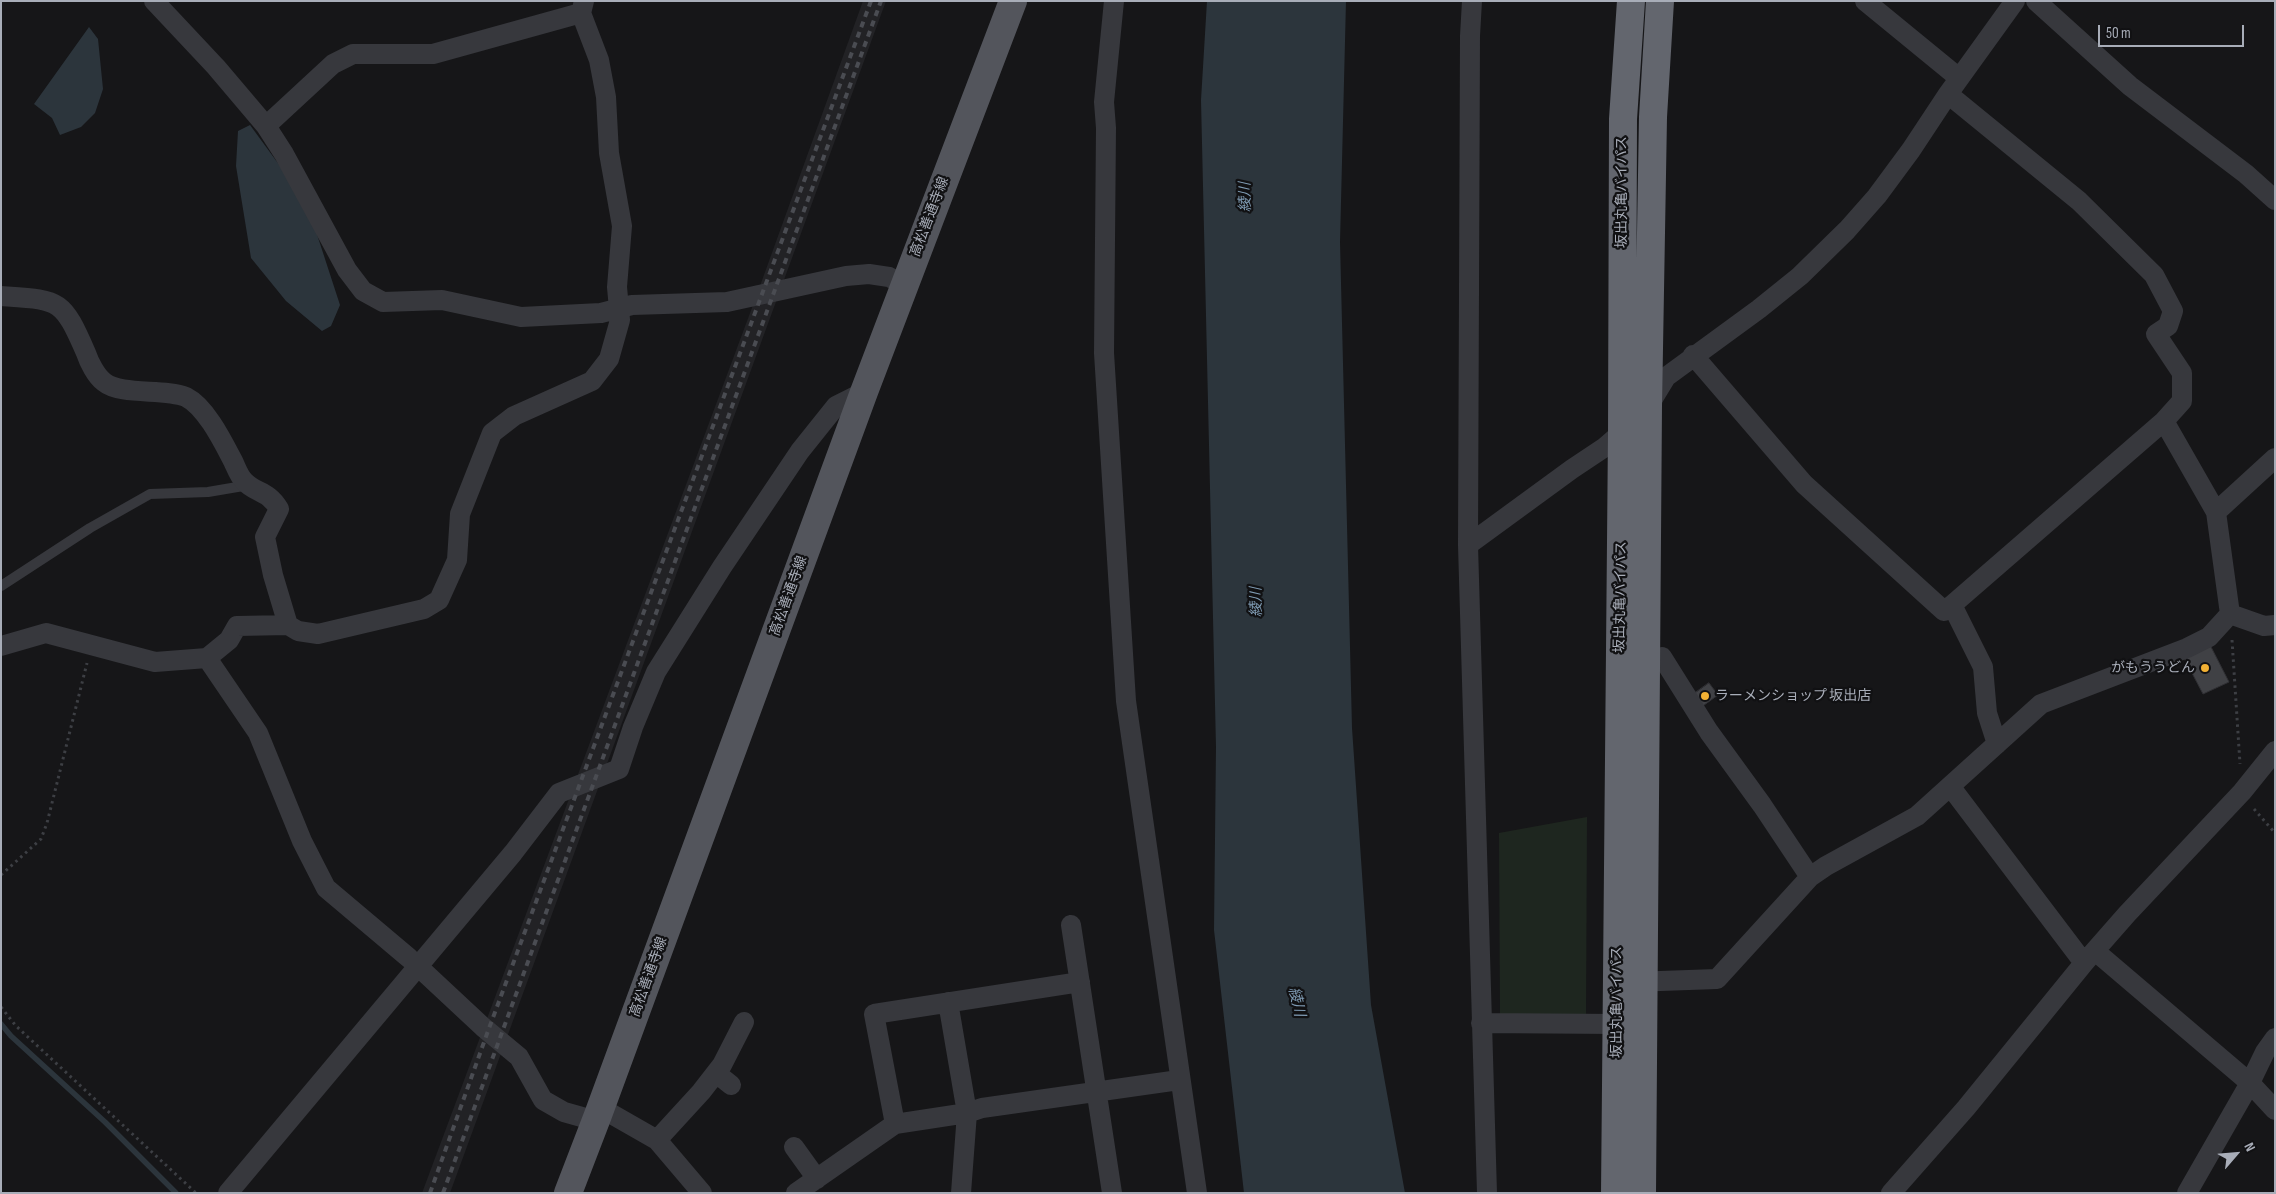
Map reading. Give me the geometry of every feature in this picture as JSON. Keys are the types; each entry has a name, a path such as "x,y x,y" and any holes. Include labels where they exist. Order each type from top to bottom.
{"highway":[{"name":"坂出丸亀バイパス","path":"1615,1193 1622,433 1622,119 1631,1"},
{"name":"坂出丸亀バイパス","path":"1642,1193 1648,406 1653,117 1660,1"}],"main road":[{"name":"高松善通寺線","path":"568,1193 864,392 1013,1"}],"street":[{"path":"154,1 216,67 266,126 284,154 347,270 363,291 383,302 442,300 522,317 601,314 632,304 727,302 846,276 869,274 905,284"},
{"path":"1114,1 1104,102 1106,128 1104,353 1126,701 1179,1080 1197,1193"},
{"path":"1472,1 1470,36 1468,546 1487,1193"},
{"path":"1693,355 1804,484 1944,611 2164,420 2182,401 2182,373 2156,334 2168,326 2173,311 2154,276 2079,201 1865,1"},
{"path":"1468,546 1622,433 1648,406 1666,377 1693,355 1758,310 1786,287 1847,230 1877,196 1911,150 1954,86 2016,1"},
{"path":"2036,1 2130,86 2246,174 2275,200"},
{"path":"1,646 46,634 155,662 207,658 230,640 237,626 288,625 298,631 318,634 424,609 439,600 457,560 460,514 492,433 514,416 592,381 609,359 620,320 617,287 622,226 609,153 606,97 599,60 582,7 433,54 353,54 333,64 266,126"},
{"path":"1,296 42,299 61,307 71,320 88,360 104,382 117,388 186,398 201,410 223,442 244,481 272,498 279,509 266,538 272,575 288,625"},
{"path":"228,1193 513,853 559,793 619,769 632,727 656,672 722,567 800,451 836,406 864,392"},
{"path":"2164,420 2216,512 2230,614"},
{"path":"2216,512 2275,458"},
{"path":"1952,605 1983,667 1987,713 1996,744"},
{"path":"1617,982 1717,979 1810,877 1826,866 1917,816 2041,704 2187,648 2209,637 2230,614"},
{"path":"2230,614 2264,626 2275,625"},
{"path":"1662,657 1709,732 1762,805 1810,877"},
{"path":"207,658 258,734 302,841 326,888 519,1057 543,1100 564,1112 598,1115 658,1140 702,1193"},
{"path":"1891,1193 1966,1108 2089,957 2242,792 2275,751"},
{"path":"1950,786 2089,957 2250,1083 2275,1110"},
{"path":"1071,925 1112,1193"},
{"path":"895,1124 874,1014 1080,982"},
{"path":"948,1002 966,1113 961,1193"},
{"path":"658,1140 724,1079 722,1065 744,1022"},
{"path":"1481,1023 1617,1024"},
{"path":"2187,1193 2250,1083 2265,1052 2275,1038"},
{"path":"796,1193 895,1124 966,1113 982,1108 1179,1080"},
{"path":"794,1147 817,1179"}],"lane":[{"path":"1,586 90,528 150,494 208,492 250,485"}],"path":[{"path":"2230,614 2242,792 2261,819 2275,833"},
{"path":"1,875 41,839 47,823 91,646"},
{"path":"1,1007 16,1026 196,1193"}],"shaded area":[{"path":"863,1 886,1 450,1193 422,1193 756,297"},
{"path":"1587,817 1586,1017 1500,1017 1499,833"}],"water":[{"name":"綾川","path":"1207,1 1346,1 1340,242 1352,728 1371,1005 1405,1193 1244,1193 1214,930 1216,747 1201,100"},
{"path":"89,27 98,39 103,89 95,113 81,127 60,135 52,118 34,104"},
{"path":"250,125 291,181 312,219 340,305 331,326 322,331 286,301 251,258 236,166 238,131"}],"building":[{"name":"がもううどん","path":"2208,641 2229,682 2203,694 2182,654"},
{"name":"ラーメンショップ 坂出店","path":"1709,683 1718,695 1700,708 1691,696"}],"waterway":[{"path":"1,1024 11,1036 105,1122 176,1193"}],"railway":[{"path":"430,1193 488,1031 871,1"},
{"path":"443,1193 881,1"}],"place":[{"name":"がもううどん","path":"2205,668"},
{"name":"ラーメンショップ 坂出店","path":"1705,696"}]}
